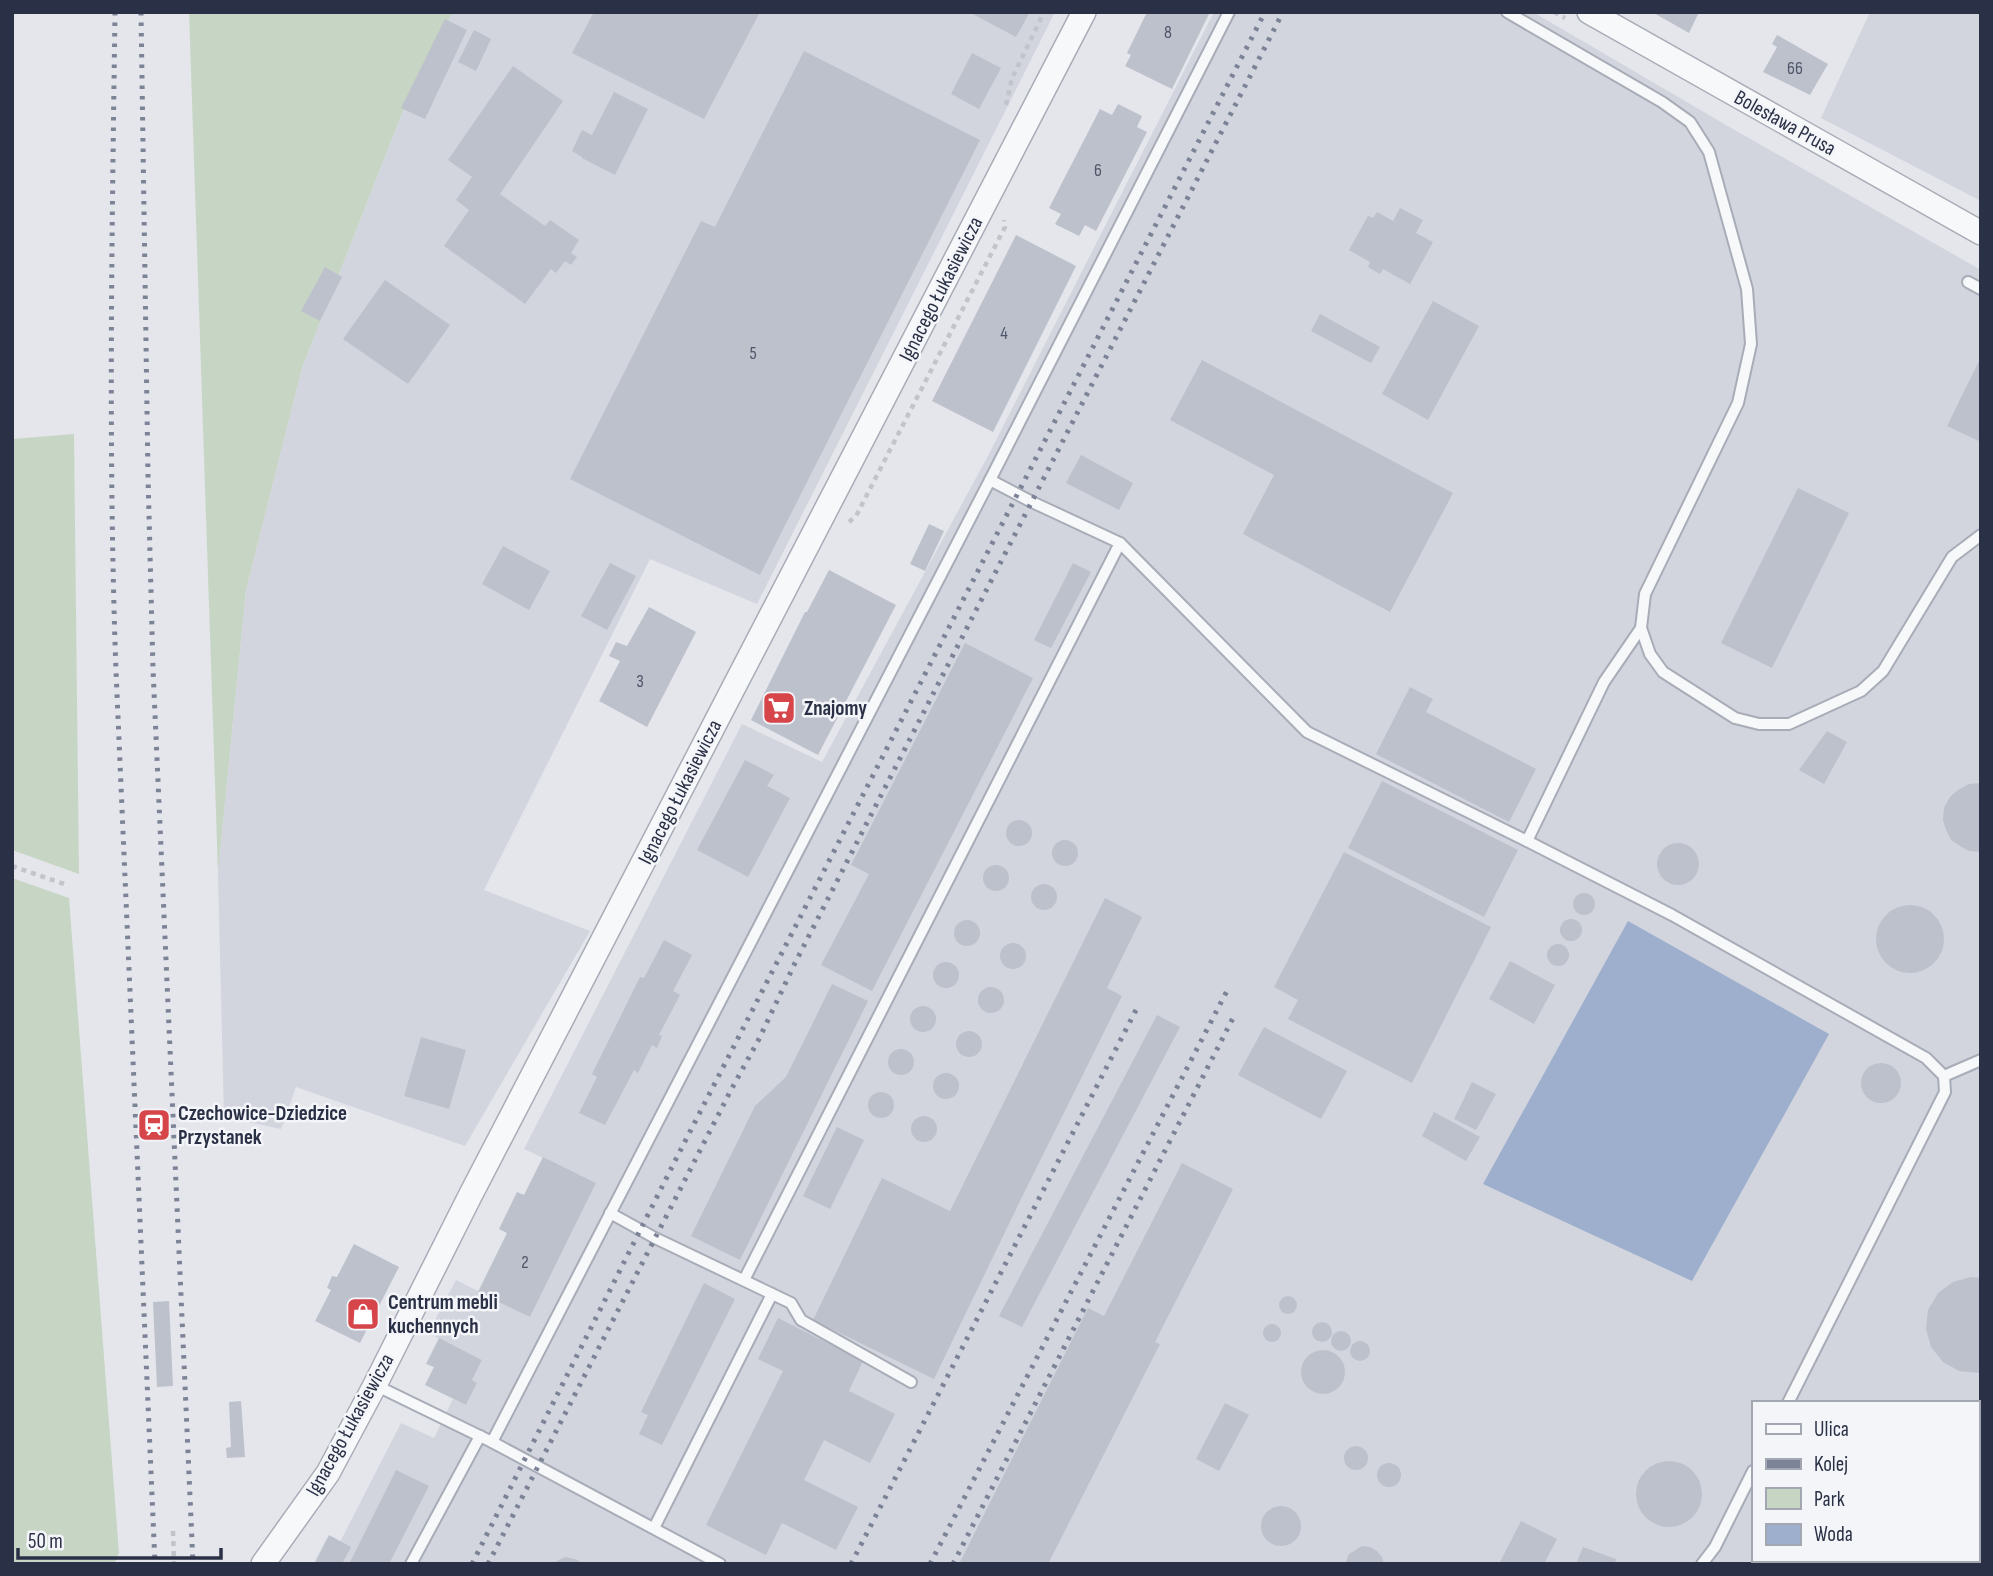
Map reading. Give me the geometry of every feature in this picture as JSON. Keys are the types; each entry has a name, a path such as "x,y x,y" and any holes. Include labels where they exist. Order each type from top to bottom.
{"street":[{"name":"Ignacego Łukasiewicza","path":"263,1564 328,1473 375,1385 1084,12"},
{"name":"Bolesława Prusa","path":"1589,12 1981,233"}],"lane":[{"path":"492,1442 1229,12"},
{"path":"1507,12 1662,102 1690,122 1709,152 1747,289 1751,344 1738,403 1645,594 1641,628 1650,654 1663,672 1735,718 1759,724 1789,724 1861,691 1883,671 1952,556 1981,535"},
{"path":"1968,282 1981,289"},
{"path":"990,480 1120,543 1307,732 1672,915 1926,1058 1944,1076 1945,1093 1789,1401"},
{"path":"744,1280 1120,543"},
{"path":"1527,841 1604,682 1641,628"},
{"path":"1944,1076 1981,1060"},
{"path":"610,1213 655,1238 791,1303 801,1320 911,1381"},
{"path":"654,1528 772,1294"},
{"path":"375,1385 492,1442 720,1564"},
{"path":"411,1564 480,1436"},
{"path":"1702,1564 1715,1547 1752,1473"}],"path":[{"path":"12,866 67,885"},
{"path":"173,1531 174,1564"}],"shaded area":[{"path":"453,12 1055,12 757,604 650,559 484,890 590,931 465,1146 296,1087 281,1129 224,1117 218,873 246,590 302,368 410,93"},
{"path":"1214,12 1533,12 1981,270 1981,1564 313,1564 327,1538 339,1544 401,1423 434,1438 453,1399 466,1405 477,1383 472,1380 482,1360 428,1333 456,1280 530,1317 596,1183 524,1149 742,724 822,762 989,454"},
{"path":"1870,12 1981,12 1981,201 1821,118"}],"green space":[{"path":"189,12 453,12 410,93 302,368 246,590 218,873"},
{"path":"74,434 79,874 12,850 12,439"},
{"path":"12,878 69,898 119,1553 114,1564 12,1564"}],"water":[{"path":"1628,921 1829,1034 1692,1281 1483,1184"}],"building":[{"path":"594,12 760,12 704,119 572,53"},
{"path":"969,12 1030,12 1016,37"},
{"path":"1147,12 1210,12 1172,89 1125,66 1131,55 1127,53"},
{"path":"1652,12 1699,12 1689,33"},
{"path":"445,19 467,30 425,119 401,108"},
{"path":"474,30 491,39 476,71 458,62"},
{"path":"1777,35 1828,64 1810,95 1763,72 1777,47 1772,44"},
{"path":"804,51 980,140 760,575 570,479 701,221 715,227"},
{"path":"972,53 1001,68 979,109 951,94"},
{"path":"513,66 563,101 500,194 545,226 550,220 579,240 571,253 577,257 571,265 565,261 556,273 551,269 525,304 444,246 469,210 456,200 472,177 448,160"},
{"path":"614,92 648,109 615,175 572,151 582,130 592,135"},
{"path":"1118,104 1142,116 1137,127 1147,132 1096,231 1085,225 1079,236 1055,224 1061,214 1049,208 1100,109 1112,115"},
{"path":"1400,208 1423,220 1416,233 1433,242 1410,284 1383,269 1380,274 1368,267 1370,262 1349,250 1368,216 1373,218 1377,212 1393,221"},
{"path":"1016,235 1076,266 993,432 932,401"},
{"path":"325,267 342,277 320,321 301,311"},
{"path":"385,280 450,325 408,384 343,339"},
{"path":"1433,301 1479,326 1428,420 1382,394"},
{"path":"1320,314 1380,347 1371,363 1311,331"},
{"path":"1981,357 1981,442 1947,426"},
{"path":"1202,360 1453,493 1390,612 1243,534 1274,475 1170,420"},
{"path":"1081,455 1133,483 1119,510 1066,483"},
{"path":"1798,488 1849,513 1772,668 1721,643"},
{"path":"929,524 944,531 925,571 910,564"},
{"path":"503,546 550,571 529,610 482,584"},
{"path":"610,563 636,576 607,630 581,616"},
{"path":"1073,563 1091,572 1051,648 1034,640"},
{"path":"829,570 896,605 818,755 751,720"},
{"path":"649,607 696,632 647,727 599,701 620,661 609,656 616,642 627,646"},
{"path":"965,643 1033,678 872,991 821,965 869,874 851,865"},
{"path":"1410,687 1433,699 1426,712 1536,769 1509,822 1376,754"},
{"path":"1827,731 1847,742 1824,784 1799,770"},
{"path":"745,760 774,775 767,786 790,798 748,877 697,850"},
{"path":"1382,781 1518,850 1484,917 1348,848"},
{"path":"1981,783 1981,852 1969,851 1951,840 1943,820 1944,808 1958,790 1969,784"},
{"path":"1019,820 1028,824 1032,833 1028,842 1019,846 1010,842 1006,833 1010,824"},
{"path":"1065,840 1074,844 1078,853 1074,862 1065,866 1056,862 1052,853 1056,844"},
{"path":"1678,843 1693,849 1699,864 1693,879 1678,885 1663,879 1657,864 1663,849"},
{"path":"1344,852 1491,927 1412,1083 1288,1019 1298,1000 1274,987"},
{"path":"996,865 1005,869 1009,878 1005,887 996,891 987,887 983,878 987,869"},
{"path":"1044,884 1053,888 1057,897 1053,906 1044,910 1035,906 1031,897 1035,888"},
{"path":"1584,893 1592,896 1595,904 1592,912 1584,915 1576,912 1573,904 1576,896"},
{"path":"1105,898 1142,917 1107,988 1122,996 934,1379 813,1320 882,1178 950,1211"},
{"path":"1910,905 1923,908 1934,915 1941,926 1944,939 1941,952 1934,963 1923,970 1910,973 1897,970 1886,963 1879,952 1876,939 1879,926 1886,915 1897,908"},
{"path":"1571,919 1579,922 1582,930 1579,938 1571,941 1563,938 1560,930 1563,922"},
{"path":"967,920 976,924 980,933 976,942 967,946 958,942 954,933 958,924"},
{"path":"664,940 692,955 673,991 680,995 659,1035 662,1036 657,1048 652,1045 638,1073 634,1070 605,1125 579,1113 597,1077 592,1074 640,977 644,978"},
{"path":"1013,943 1022,947 1026,956 1022,965 1013,969 1004,965 1000,956 1004,947"},
{"path":"1558,944 1566,947 1569,955 1566,963 1558,966 1550,963 1547,955 1550,947"},
{"path":"1510,961 1555,985 1534,1024 1489,999"},
{"path":"946,962 955,966 959,975 955,984 946,988 937,984 933,975 937,966"},
{"path":"832,984 868,1001 740,1260 691,1236 755,1106 786,1077"},
{"path":"991,987 1000,991 1004,1000 1000,1009 991,1013 982,1009 978,1000 982,991"},
{"path":"923,1006 932,1010 936,1019 932,1028 923,1032 914,1028 910,1019 914,1010"},
{"path":"1157,1015 1180,1027 1022,1327 999,1316"},
{"path":"1264,1027 1347,1071 1321,1119 1238,1075"},
{"path":"969,1031 978,1035 982,1044 978,1053 969,1057 960,1053 956,1044 960,1035"},
{"path":"421,1037 466,1050 449,1109 404,1096"},
{"path":"901,1049 910,1053 914,1062 910,1071 901,1075 892,1071 888,1062 892,1053"},
{"path":"1881,1063 1889,1064 1895,1069 1900,1075 1900,1091 1895,1097 1889,1102 1881,1103 1873,1102 1867,1097 1862,1091 1861,1083 1862,1075 1867,1069 1873,1064"},
{"path":"946,1073 955,1077 959,1086 955,1095 946,1099 937,1095 933,1086 937,1077"},
{"path":"1472,1082 1496,1094 1476,1130 1454,1119"},
{"path":"881,1092 890,1096 894,1105 890,1114 881,1118 872,1114 868,1105 872,1096"},
{"path":"1434,1112 1480,1137 1466,1161 1422,1136"},
{"path":"924,1116 933,1120 937,1129 933,1138 924,1142 915,1138 911,1129 915,1120"},
{"path":"837,1127 864,1140 830,1209 803,1196"},
{"path":"543,1157 596,1183 530,1317 478,1292 507,1233 499,1229 517,1192 524,1195"},
{"path":"1182,1163 1233,1189 1155,1342 1160,1344 1048,1564 959,1564 1088,1308 1104,1316"},
{"path":"354,1244 399,1267 360,1343 315,1321 331,1290 327,1288 332,1276 337,1277"},
{"path":"1971,1277 1981,1278 1981,1373 1959,1371 1943,1362 1931,1347 1926,1329 1928,1310 1938,1293 1953,1282"},
{"path":"704,1283 735,1299 662,1445 639,1434 648,1415 641,1412"},
{"path":"1288,1296 1294,1299 1297,1305 1294,1311 1288,1314 1282,1311 1279,1305 1282,1299"},
{"path":"169,1301 173,1386 157,1387 153,1302"},
{"path":"778,1318 863,1361 849,1391 895,1414 870,1463 824,1440 804,1480 858,1507 836,1550 782,1523 766,1555 706,1525 783,1371 758,1359"},
{"path":"1322,1322 1329,1325 1332,1332 1329,1339 1322,1342 1315,1339 1312,1332 1315,1325"},
{"path":"1272,1324 1278,1327 1281,1333 1278,1339 1272,1342 1266,1339 1263,1333 1266,1327"},
{"path":"1341,1331 1348,1334 1351,1341 1348,1348 1341,1351 1334,1348 1331,1341 1334,1334"},
{"path":"439,1338 482,1360 472,1380 477,1383 466,1405 425,1385 434,1367 426,1364"},
{"path":"1360,1341 1367,1344 1370,1351 1367,1358 1360,1361 1353,1358 1350,1351 1353,1344"},
{"path":"1323,1350 1338,1357 1345,1372 1338,1387 1323,1394 1308,1387 1301,1372 1308,1357"},
{"path":"241,1401 245,1457 227,1458 226,1448 231,1447 229,1402"},
{"path":"1225,1403 1249,1415 1219,1471 1196,1459"},
{"path":"1356,1446 1367,1453 1368,1458 1361,1469 1356,1470 1345,1463 1344,1458 1351,1447"},
{"path":"1669,1461 1682,1464 1692,1471 1699,1481 1702,1494 1699,1507 1692,1517 1682,1524 1669,1527 1656,1524 1646,1517 1639,1507 1636,1494 1639,1481 1646,1471 1656,1464"},
{"path":"1389,1463 1400,1470 1401,1475 1394,1486 1389,1487 1378,1480 1377,1475 1384,1464"},
{"path":"396,1470 429,1486 389,1564 349,1564"},
{"path":"1281,1506 1295,1512 1301,1526 1295,1540 1281,1546 1267,1540 1261,1526 1267,1512"},
{"path":"1981,1515 1981,1554 1979,1554"},
{"path":"1521,1521 1557,1539 1544,1564 1499,1564"},
{"path":"329,1535 351,1547 342,1564 315,1564"},
{"path":"1362,1546 1377,1551 1384,1564 1345,1564 1349,1554"},
{"path":"1583,1547 1616,1559 1615,1564 1576,1564"},
{"path":"565,1557 575,1559 584,1564 551,1564"}],"railway":[{"path":"115,12 111,342 116,671 155,1564"},
{"path":"141,12 153,669 193,1564"},
{"path":"472,1564 677,1157 1265,12"},
{"path":"488,1564 1283,12"},
{"path":"930,1564 1229,987"},
{"path":"851,1564 1137,1008"},
{"path":"953,1564 1233,1018"}],"place":[{"name":"Znajomy","path":"779,708"},
{"name":"Czechowice-Dziedzice Przystanek","path":"154,1125"},
{"name":"Centrum mebli kuchennych","path":"363,1314"}]}
